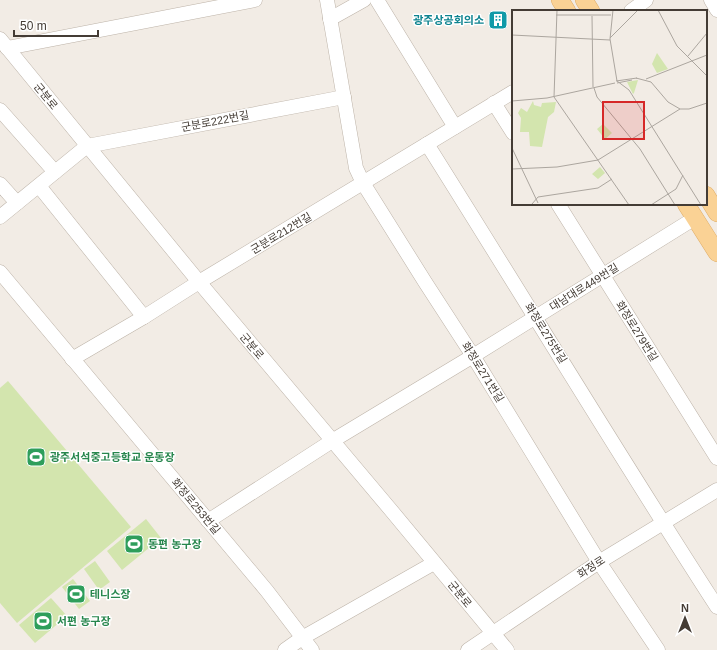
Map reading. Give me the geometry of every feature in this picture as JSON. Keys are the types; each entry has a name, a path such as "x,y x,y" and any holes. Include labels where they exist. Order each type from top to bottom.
{"main road":[{"path":"560,0 565,10"},
{"path":"584,0 590,10"},
{"path":"691,211 717,253"}],"street":[{"path":"4,43 255,0"},
{"name":"화정로271번길","path":"326,0 356,168 363,183 425,282 474,356 599,562 658,650"},
{"path":"330,19 364,0"},
{"path":"377,0 455,127"},
{"path":"632,10 646,0"},
{"path":"710,0 717,10"},
{"name":"군분로","path":"4,43 199,282 506,650"},
{"name":"군분로212번길","path":"72,359 144,317 199,282 512,93"},
{"name":"군분로222번길","path":"87,146 344,96"},
{"path":"494,103 512,131"},
{"path":"0,110 55,172"},
{"name":"화정로275번길","path":"427,144 717,607"},
{"path":"0,217 87,146"},
{"path":"0,184 17,203"},
{"path":"39,186 144,317"},
{"name":"화정로279번길","path":"559,205 717,458"},
{"name":"대남대로449번길","path":"208,520 332,441 474,356 602,275 691,211"},
{"name":"화정로253번길","path":"0,272 267,591 312,650"},
{"name":"화정로","path":"468,650 599,562 717,490"},
{"path":"285,650 302,638 434,563"}],"green space":[{"name":"광주서석중고등학교 운동장","path":"8,381 131,527 17,623 0,603 0,388"},
{"name":"동편 농구장","path":"146,519 161,538 122,570 107,551"},
{"name":"테니스장","path":"95,561 110,582 99,590 84,569"},
{"name":"테니스장","path":"73,579 90,601 79,609 62,587"},
{"name":"서편 농구장","path":"51,598 67,616 35,643 19,625"}],"place":[{"name":"광주상공회의소","path":"498,20"},
{"name":"광주서석중고등학교 운동장","path":"36,457"},
{"name":"동편 농구장","path":"134,544"},
{"name":"테니스장","path":"76,594"},
{"name":"서편 농구장","path":"43,621"}]}
